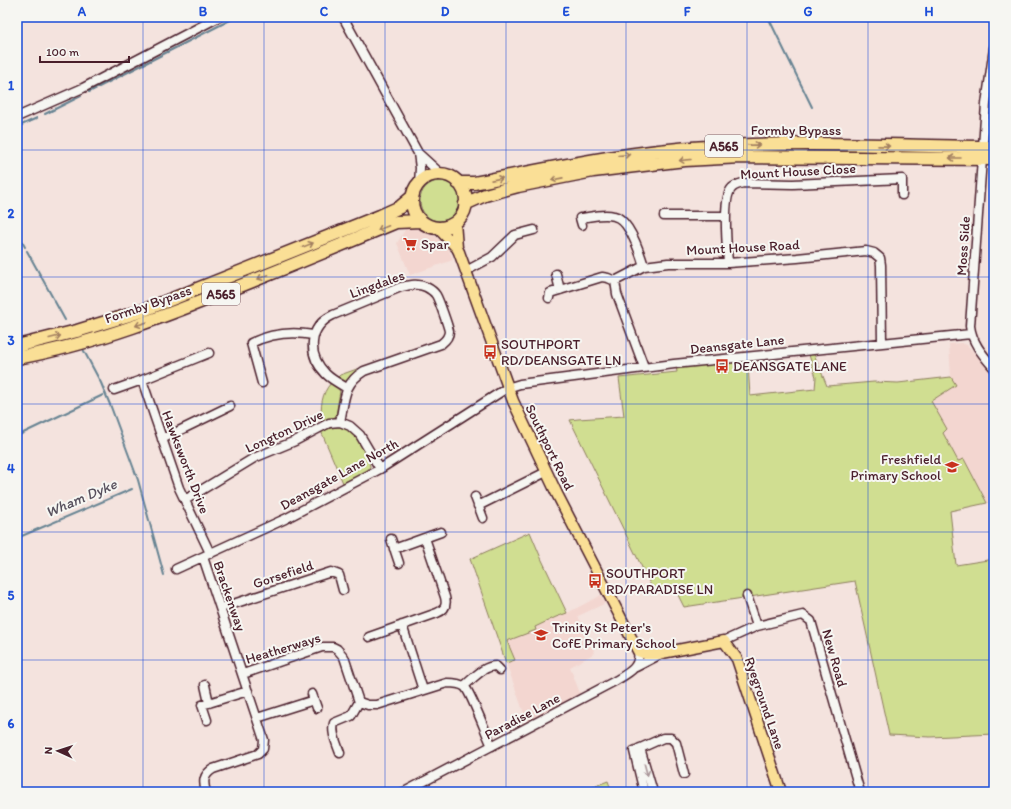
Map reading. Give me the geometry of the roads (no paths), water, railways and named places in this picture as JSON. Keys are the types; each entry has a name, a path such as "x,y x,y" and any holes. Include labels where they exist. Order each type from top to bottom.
{"highway":[{"name":"Formby Bypass","path":"458,183 474,183 603,157 706,147 778,145 986,151 994,159"},
{"name":"Formby Bypass","path":"465,204 485,195 518,186 593,171 685,160 741,157 986,151"},
{"name":"A565","path":"440,174 453,178 458,183"},
{"path":"419,183 425,178 440,174"},
{"name":"A565","path":"412,197 414,189 419,183"},
{"path":"438,228 455,222 464,211 465,196 463,189 458,183"},
{"name":"Formby Bypass","path":"17,346 77,331 142,311 380,216 400,207 412,197"},
{"path":"412,197 412,206 415,214 421,221"},
{"name":"Formby Bypass","path":"17,358 84,342 145,323 206,300 396,222 421,221"},
{"name":"A565","path":"421,221 428,226 438,228"}],"main road":[{"name":"Southport Road","path":"455,222 457,248 507,388 546,472 638,651"},
{"name":"Southport Road","path":"438,228 457,248"},
{"path":"638,651 646,654 663,653 724,641"},
{"name":"Ryeground Lane","path":"724,641 737,659 781,792"}],"street":[{"path":"17,117 83,88 219,17"},
{"path":"343,17 418,153 440,174"},
{"name":"Moss Side","path":"972,334 971,313 986,151 986,104 994,48"},
{"path":"418,153 420,168 419,183"},
{"name":"Mount House Close","path":"728,263 726,216 728,194 731,188 743,183 793,184 902,179 902,194"},
{"path":"582,225 580,218 604,215 616,216 625,222 637,246 644,266"},
{"path":"664,216 726,216"},
{"path":"466,271 492,257 515,235 534,230"},
{"name":"Mount House Road","path":"615,281 644,266 668,263 728,263 797,258 866,250 874,253 880,258 882,344"},
{"path":"556,274 560,290"},
{"path":"549,298 550,293 602,277 615,281 617,294 644,367"},
{"name":"Lingdales","path":"314,336 321,323 329,317 401,287 412,285 427,287 436,296 449,330 443,343 364,370 354,378 347,388 340,422"},
{"path":"262,383 251,343 283,332 294,332 314,336 314,354 318,364 325,374 347,388"},
{"path":"972,334 977,347 994,368"},
{"name":"Deansgate Lane","path":"507,388 520,384 644,367 972,334"},
{"path":"114,390 209,353"},
{"name":"Hawksworth Drive","path":"142,380 206,555"},
{"name":"Deansgate Lane North","path":"176,569 285,519 380,469 507,388"},
{"path":"162,438 230,406"},
{"name":"Longton Drive","path":"185,500 254,458 329,423 340,422 350,426 360,435 380,469"},
{"path":"478,506 546,472"},
{"path":"475,497 483,518"},
{"path":"394,549 441,532"},
{"path":"369,637 441,611 446,605 445,597 425,538"},
{"path":"391,539 399,563"},
{"name":"Brackenway","path":"206,555 221,608 264,740 264,749 258,754 207,772 204,777 206,792"},
{"name":"Gorsefield","path":"221,608 331,572 338,575 343,590"},
{"path":"747,596 757,626"},
{"name":"New Road","path":"724,641 757,626 803,615 811,621 860,792"},
{"path":"402,625 423,690"},
{"name":"Heatherways","path":"243,674 322,647 333,647 337,649 344,657 359,702"},
{"path":"636,667 639,658 638,651"},
{"name":"Paradise Lane","path":"408,791 615,681 636,667 663,653"},
{"path":"464,686 489,666 496,666 500,670"},
{"path":"341,753 333,728 334,723 351,716 359,702 368,706 377,705 447,683 455,683 464,686 470,695 492,746"},
{"path":"205,685 209,703"},
{"path":"207,720 202,705 248,691"},
{"path":"257,718 313,697 317,708"},
{"path":"637,750 664,738 671,738 676,743 684,774"},
{"path":"637,750 644,792"},
{"path":"637,750 652,792"}],"waterway":[{"path":"89,92 236,17"},
{"path":"768,17 812,107"},
{"path":"45,114 81,96"},
{"path":"17,127 37,118"},
{"name":"Wham Dyke","path":"17,233 25,247"},
{"path":"27,251 65,320"},
{"path":"84,351 101,383 138,480 164,575"},
{"name":"Wham Dyke","path":"17,436 103,395"},
{"name":"Wham Dyke","path":"17,538 132,489"}],"place":[{"name":"Spar","path":"410,244"},
{"name":"SOUTHPORT RD/DEANSGATE LN","path":"490,352"},
{"name":"DEANSGATE LANE","path":"722,366"},
{"name":"Freshfield Primary School","path":"952,467"},
{"name":"SOUTHPORT RD/PARADISE LN","path":"595,581"},
{"name":"Trinity St Peter's CofE Primary School","path":"541,635"}]}
